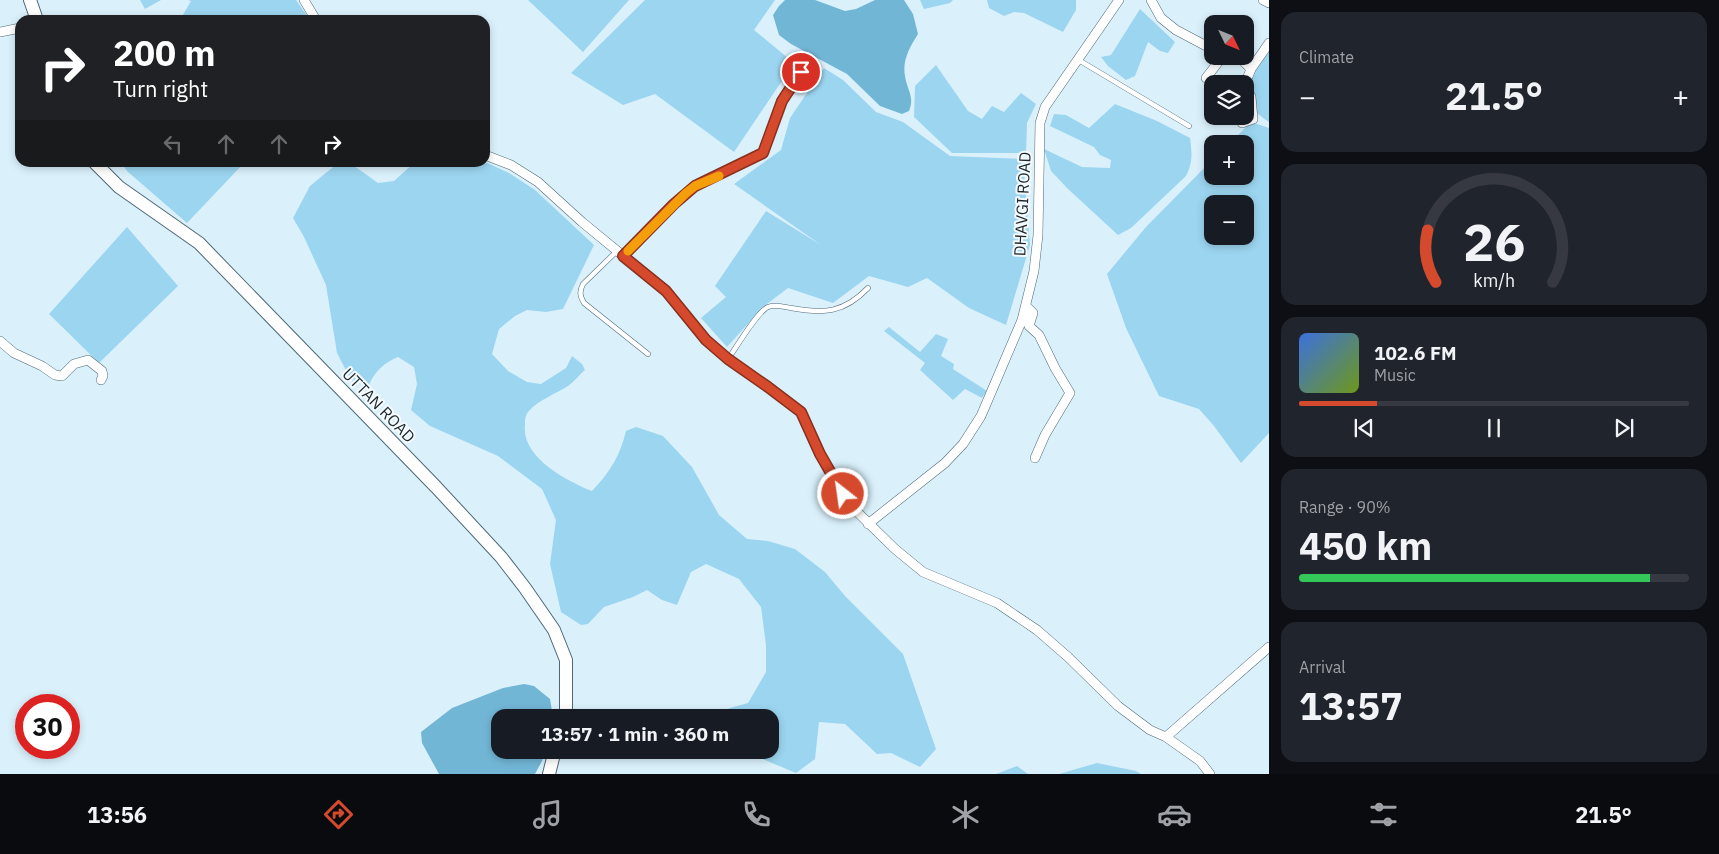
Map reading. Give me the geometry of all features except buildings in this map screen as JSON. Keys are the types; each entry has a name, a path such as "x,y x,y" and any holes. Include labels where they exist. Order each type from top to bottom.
{"main road":[{"path":"30,0 35,15"},
{"name":"UTTAN ROAD","path":"99,167 119,187 199,243 436,487 501,557 554,630 566,660 566,709"},
{"path":"549,774 553,759"}],"street":[{"path":"304,0 313,15"},
{"name":"DHAVGI ROAD","path":"868,524 945,463 963,444 981,416 1022,320 1034,271 1038,235 1040,123 1045,107 1119,0"},
{"path":"1151,0 1161,18 1176,30 1204,45"},
{"path":"1263,0 1269,3"},
{"path":"0,32 15,29"},
{"path":"1249,75 1269,43"},
{"path":"1208,75 1217,65"},
{"path":"1247,65 1251,69"},
{"path":"490,157 511,165 538,182 620,254 666,291 706,340 728,359 801,412 820,454 849,504 895,549 923,572 997,603 1037,630 1068,657 1118,706 1150,730 1166,737 1200,761 1210,774"},
{"path":"1026,306 1033,314 1029,326 1040,335 1055,368 1070,393 1045,435 1035,458"},
{"path":"0,340 14,353 42,366 55,375 62,376 74,364 88,360 102,371 104,376 101,380"},
{"path":"1166,737 1269,647"}],"lane":[{"path":"1078,60 1189,126"},
{"path":"648,354 584,303 580,290 583,284 620,254 695,186 763,153 782,101 808,63"},
{"path":"728,359 760,313 768,307 777,306 828,312 858,299 868,288"}],"shaded area":[{"path":"140,0 161,0 145,9"},
{"path":"188,0 296,0 306,15 183,15 191,1"},
{"path":"528,0 629,0 583,52"},
{"path":"645,0 775,0 754,30 794,63 734,152 655,94 623,105 571,73"},
{"path":"785,0 815,0 845,11 856,9 875,0 904,0 913,14 918,34 906,59 904,70 911,97 909,111 902,114 880,106 847,74 791,44 779,35 773,15"},
{"path":"920,0 953,0 950,3 924,9"},
{"path":"987,0 1076,0 1076,10 1063,32 1024,13 1014,12 1004,16 989,8"},
{"path":"1140,9 1175,42 1168,53 1160,51 1148,42 1135,76 1126,80 1108,66 1101,57 1111,55"},
{"path":"1269,40 1269,122 1254,110 1254,75 1252,75"},
{"path":"936,65 968,111 982,119 992,106 1004,112 1021,93 1036,104 1027,123 1026,153 952,153 914,117 915,86"},
{"path":"824,68 843,80 876,112 903,122 950,156 1023,159 1030,245 1006,325 969,308 927,278 908,287 869,276 833,303 788,288 763,307 727,347 701,318 726,297 715,286 766,211 821,245 734,184 781,150 790,118"},
{"path":"1115,104 1157,121 1190,138 1191,153 1191,162 1186,176 1131,228 1118,235 1051,171 1044,149 1082,167 1110,168 1111,160 1100,155 1094,147 1050,126 1054,114 1066,115 1089,128"},
{"path":"1254,123 1269,128 1269,433 1241,463 1199,409 1159,396 1126,328 1107,274 1146,227 1204,168 1204,185 1254,185 1254,135 1238,135 1248,125 1254,125"},
{"path":"490,164 509,173 535,190 594,245 563,309 546,312 527,310 515,316 499,329 492,354 508,371 527,382 541,384 566,368 572,356 582,364 585,370 570,384 537,404 528,413 525,419 526,437 530,447 538,457 559,474 592,491 614,463 626,431 636,427 663,436 692,467 719,515 747,539 768,541 795,549 825,572 845,596 903,654 936,749 920,767 891,753 877,754 845,724 819,722 815,759 796,773 763,759 779,759 779,709 727,709 748,703 766,672 766,645 761,607 739,579 706,564 691,572 677,605 662,600 647,590 604,607 588,624 581,625 561,612 550,564 556,520 542,489 498,456 430,426 411,410 417,384 414,367 398,357 380,368 369,385 351,380 337,353 326,285 293,218 310,186 333,167 356,167 378,183 394,181 410,167 490,167"},
{"path":"124,167 240,167 187,223"},
{"path":"127,227 178,286 99,363 49,314"},
{"path":"889,327 920,352 936,334 948,339 941,356 954,364 953,369 987,391 982,398 965,389 953,400 920,370 925,363 884,331"},
{"path":"524,684 534,686 550,699 552,709 491,709 491,759 543,759 535,774 439,774 422,743 421,732 452,708 503,688"},
{"path":"1097,763 1136,771 1141,774 1059,774"},
{"path":"1017,766 1028,774 996,774"}],"slow traffic":[{"path":"628,251 686,193 695,186 719,176"}],"route":[{"path":"801,72 782,101 763,153 695,186 674,204 623,256 666,291 706,340 728,359 801,412 820,454 843,494"}]}
